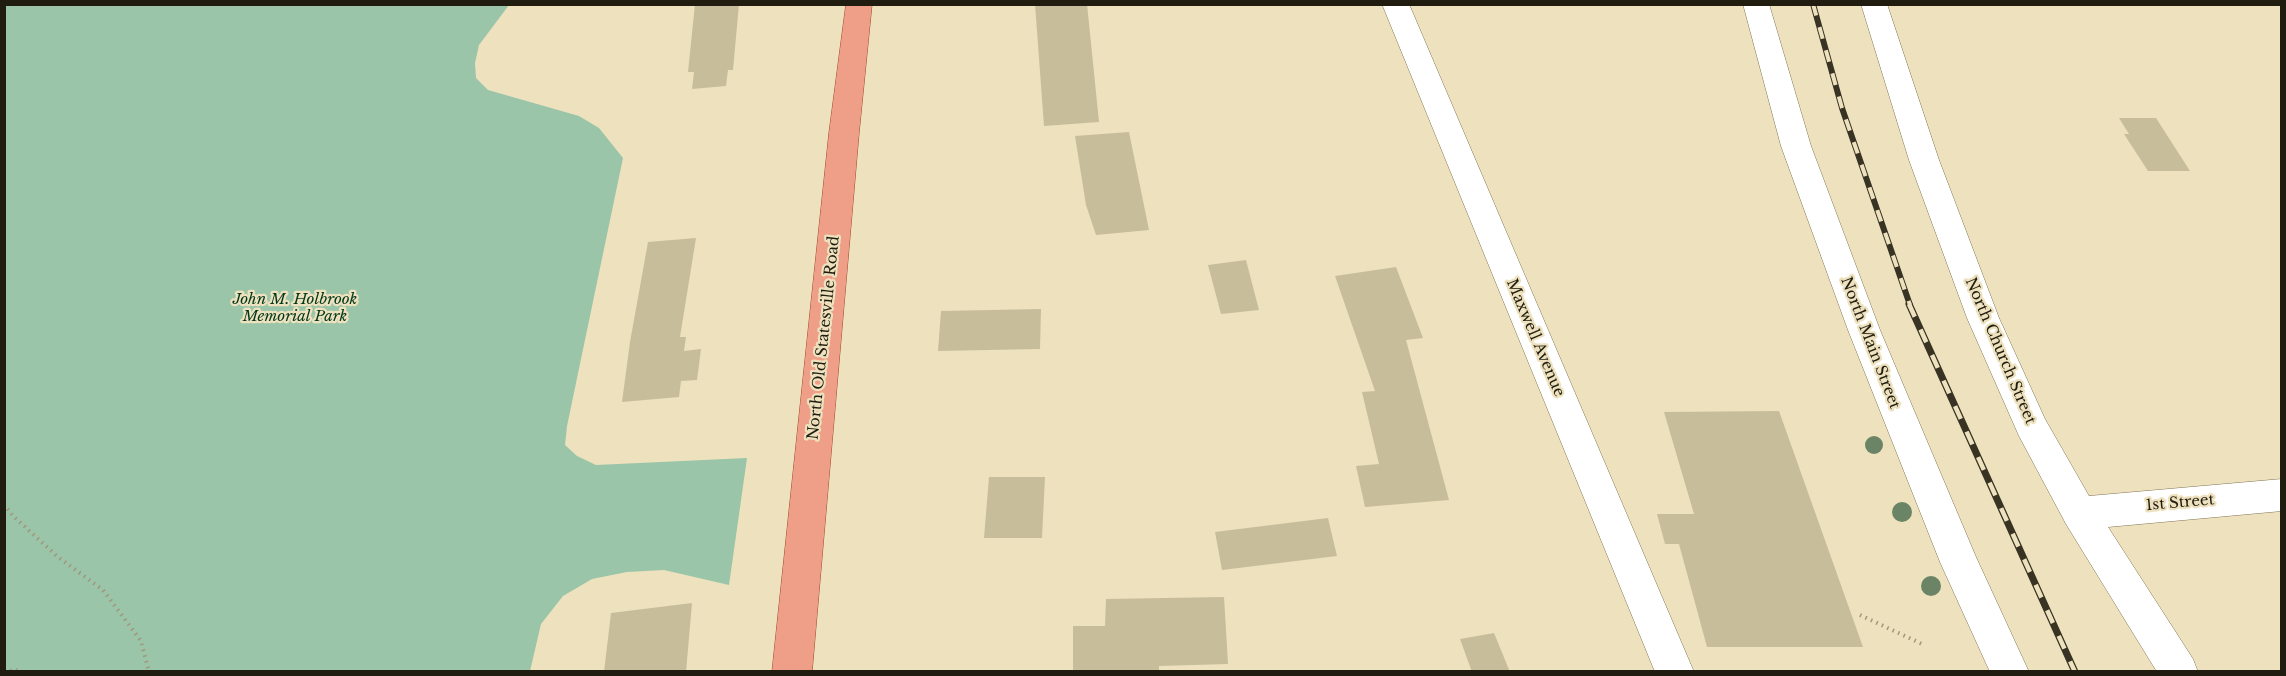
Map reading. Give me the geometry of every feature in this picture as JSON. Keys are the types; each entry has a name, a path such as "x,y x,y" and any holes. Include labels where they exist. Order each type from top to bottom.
{"main road":[{"name":"North Old Statesville Road","path":"792,672 859,4"}],"street":[{"name":"Maxwell Avenue","path":"1395,4 1675,672"},
{"name":"North Main Street","path":"1756,4 1796,146 1864,330 1959,562 2010,672"},
{"name":"North Church Street","path":"1874,4 1924,160 1983,318 2031,426 2079,513 2179,672"},
{"name":"1st Street","path":"2079,513 2282,495"}],"path":[{"path":"4,504 13,516 58,557 103,590 141,641 149,672"},
{"path":"1860,615 1922,644"},
{"path":"4,671 21,670"}],"green space":[{"name":"John M. Holbrook Memorial Park","path":"4,5 509,5 479,45 475,63 476,78 488,90 579,116 599,128 623,158 567,426 565,445 577,456 596,465 747,458 729,585 664,570 627,572 592,579 563,596 541,624 530,671 5,671"}],"building":[{"path":"695,4 739,4 733,70 728,70 726,86 692,89 694,72 688,72"},
{"path":"1035,4 1087,4 1099,122 1044,126"},
{"path":"2119,118 2156,118 2190,171 2148,171 2124,134 2129,134"},
{"path":"1129,132 1149,230 1096,235 1086,205 1075,136"},
{"path":"696,238 680,337 686,337 684,351 701,349 697,380 681,381 679,397 622,402 648,242"},
{"path":"1246,260 1259,310 1221,314 1208,265"},
{"path":"1396,267 1423,338 1406,340 1449,500 1365,507 1356,466 1379,464 1362,392 1375,391 1335,276"},
{"path":"1041,309 1040,349 938,351 941,311"},
{"path":"1779,411 1863,647 1707,647 1679,544 1665,544 1657,514 1694,514 1664,412"},
{"path":"989,477 1045,477 1042,538 984,538"},
{"path":"1328,518 1337,556 1222,570 1215,532"},
{"path":"1224,597 1228,664 1159,666 1159,672 1073,672 1073,626 1105,626 1106,599"},
{"path":"692,603 686,672 604,672 611,613"},
{"path":"1494,633 1510,672 1472,672 1460,639"}],"railway":[{"path":"1813,4 1842,108 1910,305"},
{"path":"1909,304 2075,672"}]}
